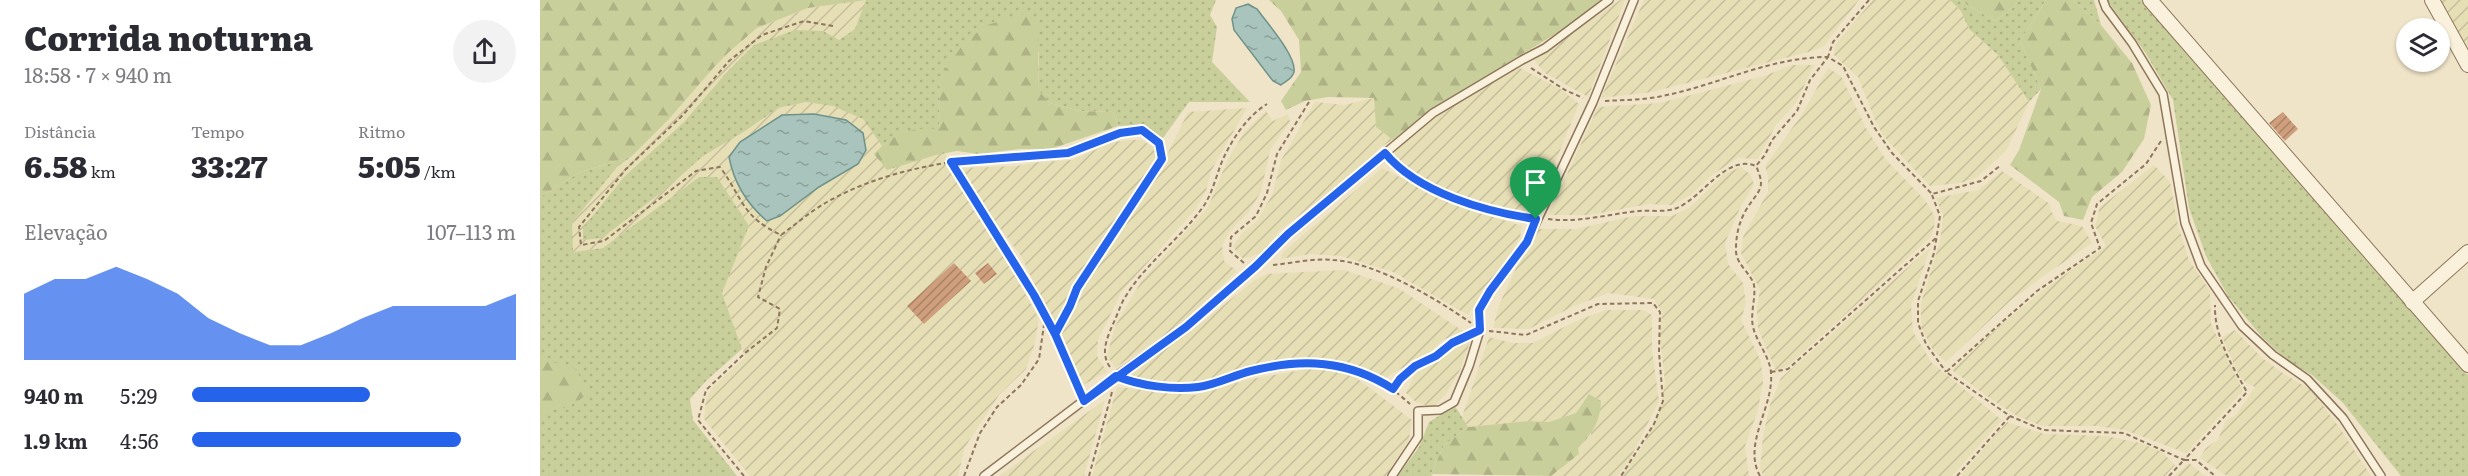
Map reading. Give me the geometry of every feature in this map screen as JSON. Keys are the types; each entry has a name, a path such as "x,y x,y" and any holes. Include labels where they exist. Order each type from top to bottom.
{"street":[{"path":"2150,0 2468,365"},
{"path":"2432,0 2468,65"},
{"path":"2412,302 2468,252"}],"lane":[{"path":"984,476 1116,376 1186,327 1256,266 1288,234 1433,113 1545,48 1609,0"},
{"path":"1392,476 1418,437 1418,411 1440,410 1454,402 1469,366 1480,330 1479,310 1490,291 1527,242 1593,102 1634,0"},
{"path":"2103,0 2163,94 2185,223 2201,266 2242,326 2273,355 2307,379 2343,418 2381,476"}],"path":[{"path":"1756,166 1765,155 1772,140 1797,111 1810,80 1828,57 1833,42 1869,0"},
{"path":"782,235 761,226 745,210 733,185 720,167 696,171 604,241 581,245 579,227 626,169 683,115 737,54 762,35 804,21 832,26"},
{"path":"1522,60 1533,70 1565,90 1593,102 1656,98 1775,64 1808,57 1828,57 1843,66 1874,127 1892,153 1932,194 1940,216 1934,253 1918,301 1918,323 1926,344 1946,372 2010,416 2043,430 2124,433 2184,460 2196,460 2215,476"},
{"path":"1309,102 1277,154 1267,193 1256,216 1232,237 1230,251 1246,264 1256,266 1333,259 1365,265 1447,308 1480,330 1526,335 1598,304 1653,303 1660,312 1659,352 1663,401 1654,424 1621,476"},
{"path":"1267,104 1253,113 1238,134 1225,156 1213,188 1200,211 1139,278 1124,299 1104,348 1106,361 1116,376 1128,381 1150,385 1199,387 1251,371 1300,363 1324,363 1346,367 1393,389 1418,411"},
{"path":"1946,372 2037,291 2100,248 2091,223 2097,204 2146,164 2170,129"},
{"path":"744,476 698,420 706,390 777,328 780,309 758,297 766,267 782,235 826,202 873,180 912,168 951,162 1068,153 1120,133 1142,130 1159,143 1162,159 1077,288 1055,334"},
{"path":"1385,153 1395,165 1437,191 1512,216 1565,221 1640,211 1655,212 1677,209 1695,199 1732,166 1747,162 1756,166 1762,180 1760,193 1746,209 1738,228 1735,253 1754,285 1753,326 1771,372 1770,392 1755,447 1756,469 1760,476"},
{"path":"951,162 1008,251 1055,334 1084,401"},
{"path":"1932,194 1981,181 2001,165"},
{"path":"1771,372 1788,369 1936,238"},
{"path":"2169,476 2247,392 2229,357 2215,320 2216,289"},
{"path":"964,476 969,458 986,424 997,407 1021,385 1039,359 1045,318"},
{"path":"1393,389 1400,379 1415,366 1436,356 1452,343 1480,330"},
{"path":"1089,476 1116,376"},
{"path":"1957,476 2010,416"}],"shaded area":[{"path":"865,0 940,77 939,130 950,170 1010,266 1039,319 1034,346 1026,369 999,395 965,447 958,476 750,476 704,419 706,399 712,388 745,357 722,293 749,226 699,177 603,248 573,252 571,223 617,167 632,157 722,58 757,28 808,8"},
{"path":"1620,0 1625,0 1588,97 1545,73 1534,60"},
{"path":"1644,0 1859,0 1824,46 1812,51 1652,92 1601,98"},
{"path":"1873,0 1950,0 1961,11 1969,29 1998,55 2029,102 2006,151 1976,178 1960,183 1930,186 1884,137 1858,77 1834,55 1835,45"},
{"path":"2441,0 2468,0 2468,49 2446,10"},
{"path":"1792,65 1814,65 1796,103 1776,125 1758,159 1738,158 1712,175 1691,195 1672,205 1649,204 1590,215 1548,215 1598,107 1660,103 1764,76"},
{"path":"1516,66 1562,90 1579,104 1533,216 1485,206 1460,196 1428,181 1395,160 1395,151 1435,118"},
{"path":"1828,68 1841,76 1866,128 1886,160 1925,200 1935,217 1934,228 1931,237 1788,366 1776,371 1758,329 1757,308 1760,290 1741,253 1743,237 1768,192 1768,176 1765,166 1803,113"},
{"path":"1374,98 1376,127 1393,140 1380,147 1361,168 1279,231 1262,253 1243,259 1233,247 1242,233 1258,220 1273,193 1281,160 1315,102 1344,105"},
{"path":"1247,108 1211,171 1206,191 1196,209 1122,291 1098,340 1097,356 1107,372 1083,385 1059,332 1077,303 1084,279 1101,260 1125,225 1164,161 1188,112"},
{"path":"1266,111 1273,121 1288,114 1290,122 1270,150 1261,192 1248,213 1230,231 1222,245 1224,261 1237,271 1179,326 1115,368 1107,356 1115,326 1142,280 1208,207 1228,159 1245,131"},
{"path":"1142,140 1154,148 1158,160 1074,287 1067,305 1054,325 1021,256 961,168 1017,166 1072,160 1113,142"},
{"path":"2154,165 2170,182 2178,226 2189,260 2210,291 2211,324 2243,391 2186,453 2125,430 2096,426 2042,426 2017,416 1952,370 2043,290 2106,246 2095,226 2100,207"},
{"path":"1741,167 1750,174 1754,185 1740,208 1725,243 1728,264 1743,283 1746,303 1741,320 1761,361 1763,384 1757,413 1745,446 1749,476 1621,476 1644,444 1660,410 1665,382 1660,337 1662,312 1654,299 1608,293 1570,308 1529,329 1493,328 1499,305 1534,229 1576,229 1634,216 1672,216 1689,208 1724,174"},
{"path":"1382,168 1450,203 1522,226 1520,237 1509,257 1489,282 1468,315 1393,272 1341,256 1310,254 1280,259 1283,252"},
{"path":"2002,171 2050,204 2057,221 2082,226 2092,243 2010,301 1946,362 1933,350 1921,327 1921,303 1940,241 1943,216 1936,198 1978,190"},
{"path":"1930,248 1911,305 1913,332 1932,363 2002,420 1952,476 1764,476 1760,469 1763,436 1770,405 1781,378"},
{"path":"1344,270 1398,288 1463,331 1443,340 1429,353 1381,380 1333,361 1295,358 1206,381 1179,385 1149,382 1125,375 1196,327 1255,280 1267,274"},
{"path":"1606,310 1643,310 1652,315 1652,350 1659,401 1629,461 1617,476 1551,476 1578,454 1578,448 1591,435 1589,394 1576,414 1549,422 1528,421 1468,427 1462,417 1489,337 1512,343 1533,343 1576,321"},
{"path":"2235,330 2261,357 2311,390 2371,476 2227,476 2200,458 2206,448 2218,440 2226,420 2236,415 2255,387 2245,382 2239,375 2222,337"},
{"path":"1470,342 1460,370 1446,394 1433,408 1416,402 1406,393 1417,369 1436,361 1462,343"},
{"path":"1318,367 1355,377 1412,420 1409,439 1386,476 1092,476 1117,387 1195,395 1246,380"},
{"path":"1105,400 1084,476 999,476"},
{"path":"2007,422 2044,434 2105,436 2140,443 2162,452 2175,465 2165,476 1960,476"},
{"path":"2189,463 2205,476 2174,476"}],"green space":[{"path":"540,0 866,0 808,8 757,28 722,58 669,119 631,157 580,172 540,197"},
{"path":"866,0 1216,0 1210,15 1217,27 1212,62 1250,102 1189,102 1163,138 1141,125 1118,126 1113,112 1081,111 1050,103 1039,91 1039,52 940,77 939,130 908,132 882,146 863,119 833,106 806,102 778,108 703,156 662,192 602,238 583,240 583,228 624,177 684,122 726,73 754,45 795,30 823,31 839,40 855,29"},
{"path":"1269,0 1602,0 1574,23 1434,107 1393,140 1376,127 1374,98 1328,97 1305,101 1286,110 1281,101 1301,72 1299,40 1281,11"},
{"path":"1950,0 1959,0 1995,21 2014,7 2019,0 2046,0 2020,41 2041,89 2029,102 1998,55 1969,29 1961,11"},
{"path":"1959,0 2019,0 2014,7 1995,21"},
{"path":"2046,0 2073,0 2101,25 2132,63 2151,105 2144,139 2122,172 2092,197 2083,220 2064,216 2059,202 2010,165 2019,150 2041,89 2020,41"},
{"path":"2073,0 2094,0 2101,25"},
{"path":"2107,0 2143,0 2468,375 2468,476 2401,476 2343,403 2312,375 2287,360 2262,337 2228,296 2206,256 2189,208 2173,100 2145,52"},
{"path":"1027,13 1038,24 1039,91 1050,103 1081,111 1113,112 1118,126 1051,149 1020,149 978,154 957,151 887,170 874,154 890,140 911,130 939,129 940,77 961,47 984,26"},
{"path":"631,157 617,167 572,223 573,252 603,248 699,177 717,177 749,226 722,293 742,349 706,381 690,399 693,420 737,476 540,476 540,197 580,172"},
{"path":"540,358 576,369 588,394 568,407 540,413"},
{"path":"1589,394 1601,401 1595,427 1578,448 1579,454 1551,476 1431,474 1444,445 1468,427 1528,421 1549,422 1576,413"},
{"path":"1455,406 1468,427 1444,445 1431,474 1433,476 1398,476 1419,447 1429,422"}],"water":[{"path":"1248,4 1257,9 1291,57 1294,72 1281,85 1273,81 1234,30 1232,19 1236,8"},
{"path":"814,114 846,120 863,133 866,150 858,164 819,187 780,216 767,221 743,193 734,176 729,157 740,142 782,115"}],"building":[{"path":"2283,112 2298,129 2285,141 2269,123"},
{"path":"954,263 971,281 924,324 907,306"},
{"path":"988,263 997,274 984,284 975,273"}],"route":[{"path":"1536,219 1512,216 1437,191 1395,165 1385,153 1288,234 1256,266 1186,327 1116,376 1084,401 1066,364 1055,334 1034,295 951,162 1068,153 1094,141 1120,133 1142,130 1159,143 1162,159 1077,288 1055,334 1066,364 1084,401 1116,376 1150,385 1199,387 1251,371 1300,363 1324,363 1346,367 1393,389 1400,379 1415,366 1436,356 1452,343 1480,330 1479,310 1490,291 1527,242 1536,219"}]}
